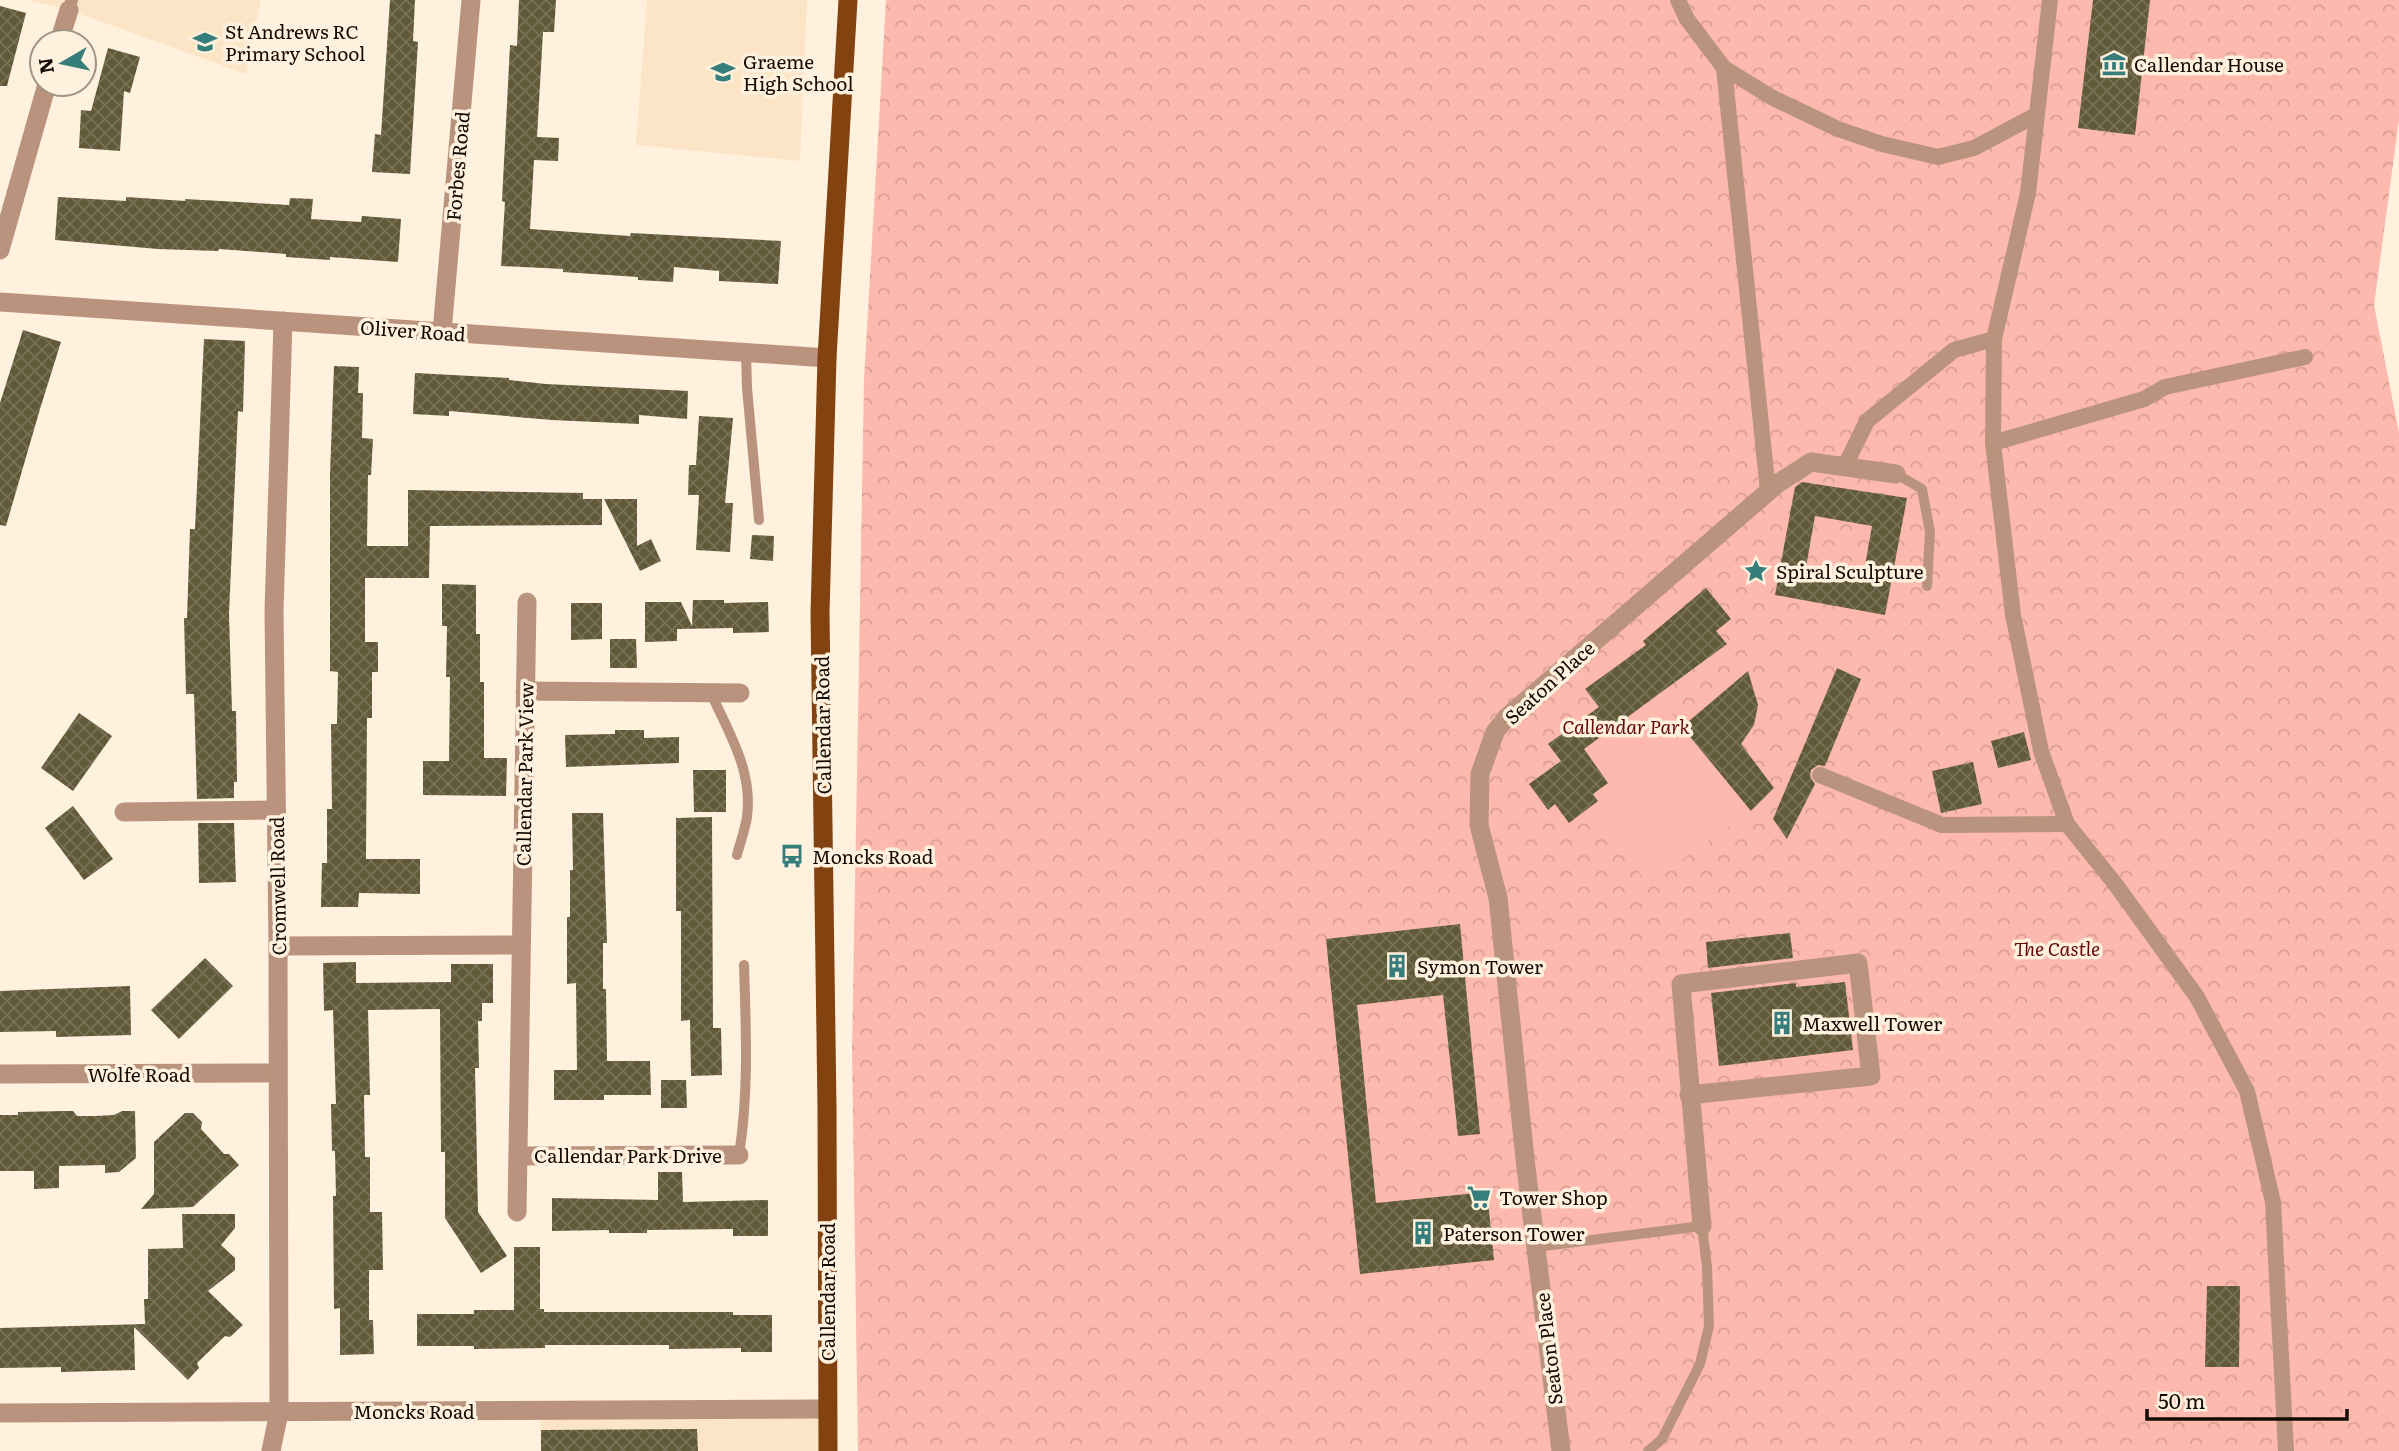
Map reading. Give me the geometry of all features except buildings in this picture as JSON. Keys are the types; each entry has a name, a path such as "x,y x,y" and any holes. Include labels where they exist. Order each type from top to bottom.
{"main road":[{"name":"Callendar Road","path":"828,1451 827,1108 820,613 827,358 848,0"}],"street":[{"name":"Forbes Road","path":"442,332 471,0"},
{"path":"1678,0 1687,19 1724,68 1773,98 1838,128 1882,144 1938,158 1974,148 2036,115"},
{"path":"2050,0 2028,194 1994,339 1993,443 2013,615 2041,751 2067,824 2197,997 2247,1091 2273,1202 2286,1451"},
{"path":"64,28 71,3"},
{"path":"1724,68 1768,491"},
{"path":"0,250 43,98"},
{"name":"Oliver Road","path":"0,302 827,358"},
{"name":"Cromwell Road","path":"271,1451 279,1412 274,611 283,321"},
{"path":"1845,466 1867,421 1954,350 1994,339"},
{"path":"1993,443 2144,399 2165,387 2305,357"},
{"name":"Seaton Place","path":"1561,1451 1498,898 1479,825 1480,774 1496,732 1506,718 1768,491 1811,462 1896,474"},
{"name":"Callendar Park View","path":"517,1212 527,602"},
{"path":"526,691 740,693"},
{"path":"1820,775 1942,825 2067,824"},
{"path":"124,812 276,810"},
{"path":"278,946 521,945"},
{"path":"1689,1094 1871,1076 1858,963 1681,984 1689,1094 1702,1226"},
{"name":"Wolfe Road","path":"0,1074 278,1073"},
{"name":"Callendar Park Drive","path":"518,1156 739,1155"},
{"name":"Moncks Road","path":"0,1413 827,1409"}],"lane":[{"path":"746,353 759,520"},
{"path":"1896,474 1922,489 1930,532 1927,586"},
{"path":"711,692 741,755 746,774 747,819 737,855"},
{"path":"739,1155 744,1119 746,1059 744,965"},
{"path":"1536,1247 1702,1226 1707,1267 1709,1326 1700,1364 1662,1439 1648,1451"}],"shaded area":[{"name":"St Andrews RC Primary School","path":"28,0 261,0 246,74 69,10"},
{"name":"Graeme High School","path":"647,0 807,0 800,161 636,145"},
{"path":"540,1407 827,1409 828,1451 541,1451"}],"green space":[{"name":"Callendar Park","path":"886,0 2399,0 2399,120 2374,305 2399,433 2399,1451 858,1451 852,1051 864,380"},
{"path":"1657,696 1751,811 1648,884 1589,808 1598,801 1593,794 1608,783 1583,749"}],"place":[{"name":"St Andrews RC Primary School","path":"205,42"},
{"name":"Callendar House","path":"2114,64"},
{"name":"Graeme High School","path":"723,72"},
{"name":"Spiral Sculpture","path":"1756,571"},
{"name":"Moncks Road","path":"792,856"},
{"name":"Symon Tower","path":"1397,966"},
{"name":"Maxwell Tower","path":"1782,1023"},
{"name":"Tower Shop","path":"1479,1197"},
{"name":"Paterson Tower","path":"1423,1233"}],"park label":[{"name":"The Castle","path":"2057,948"}]}
